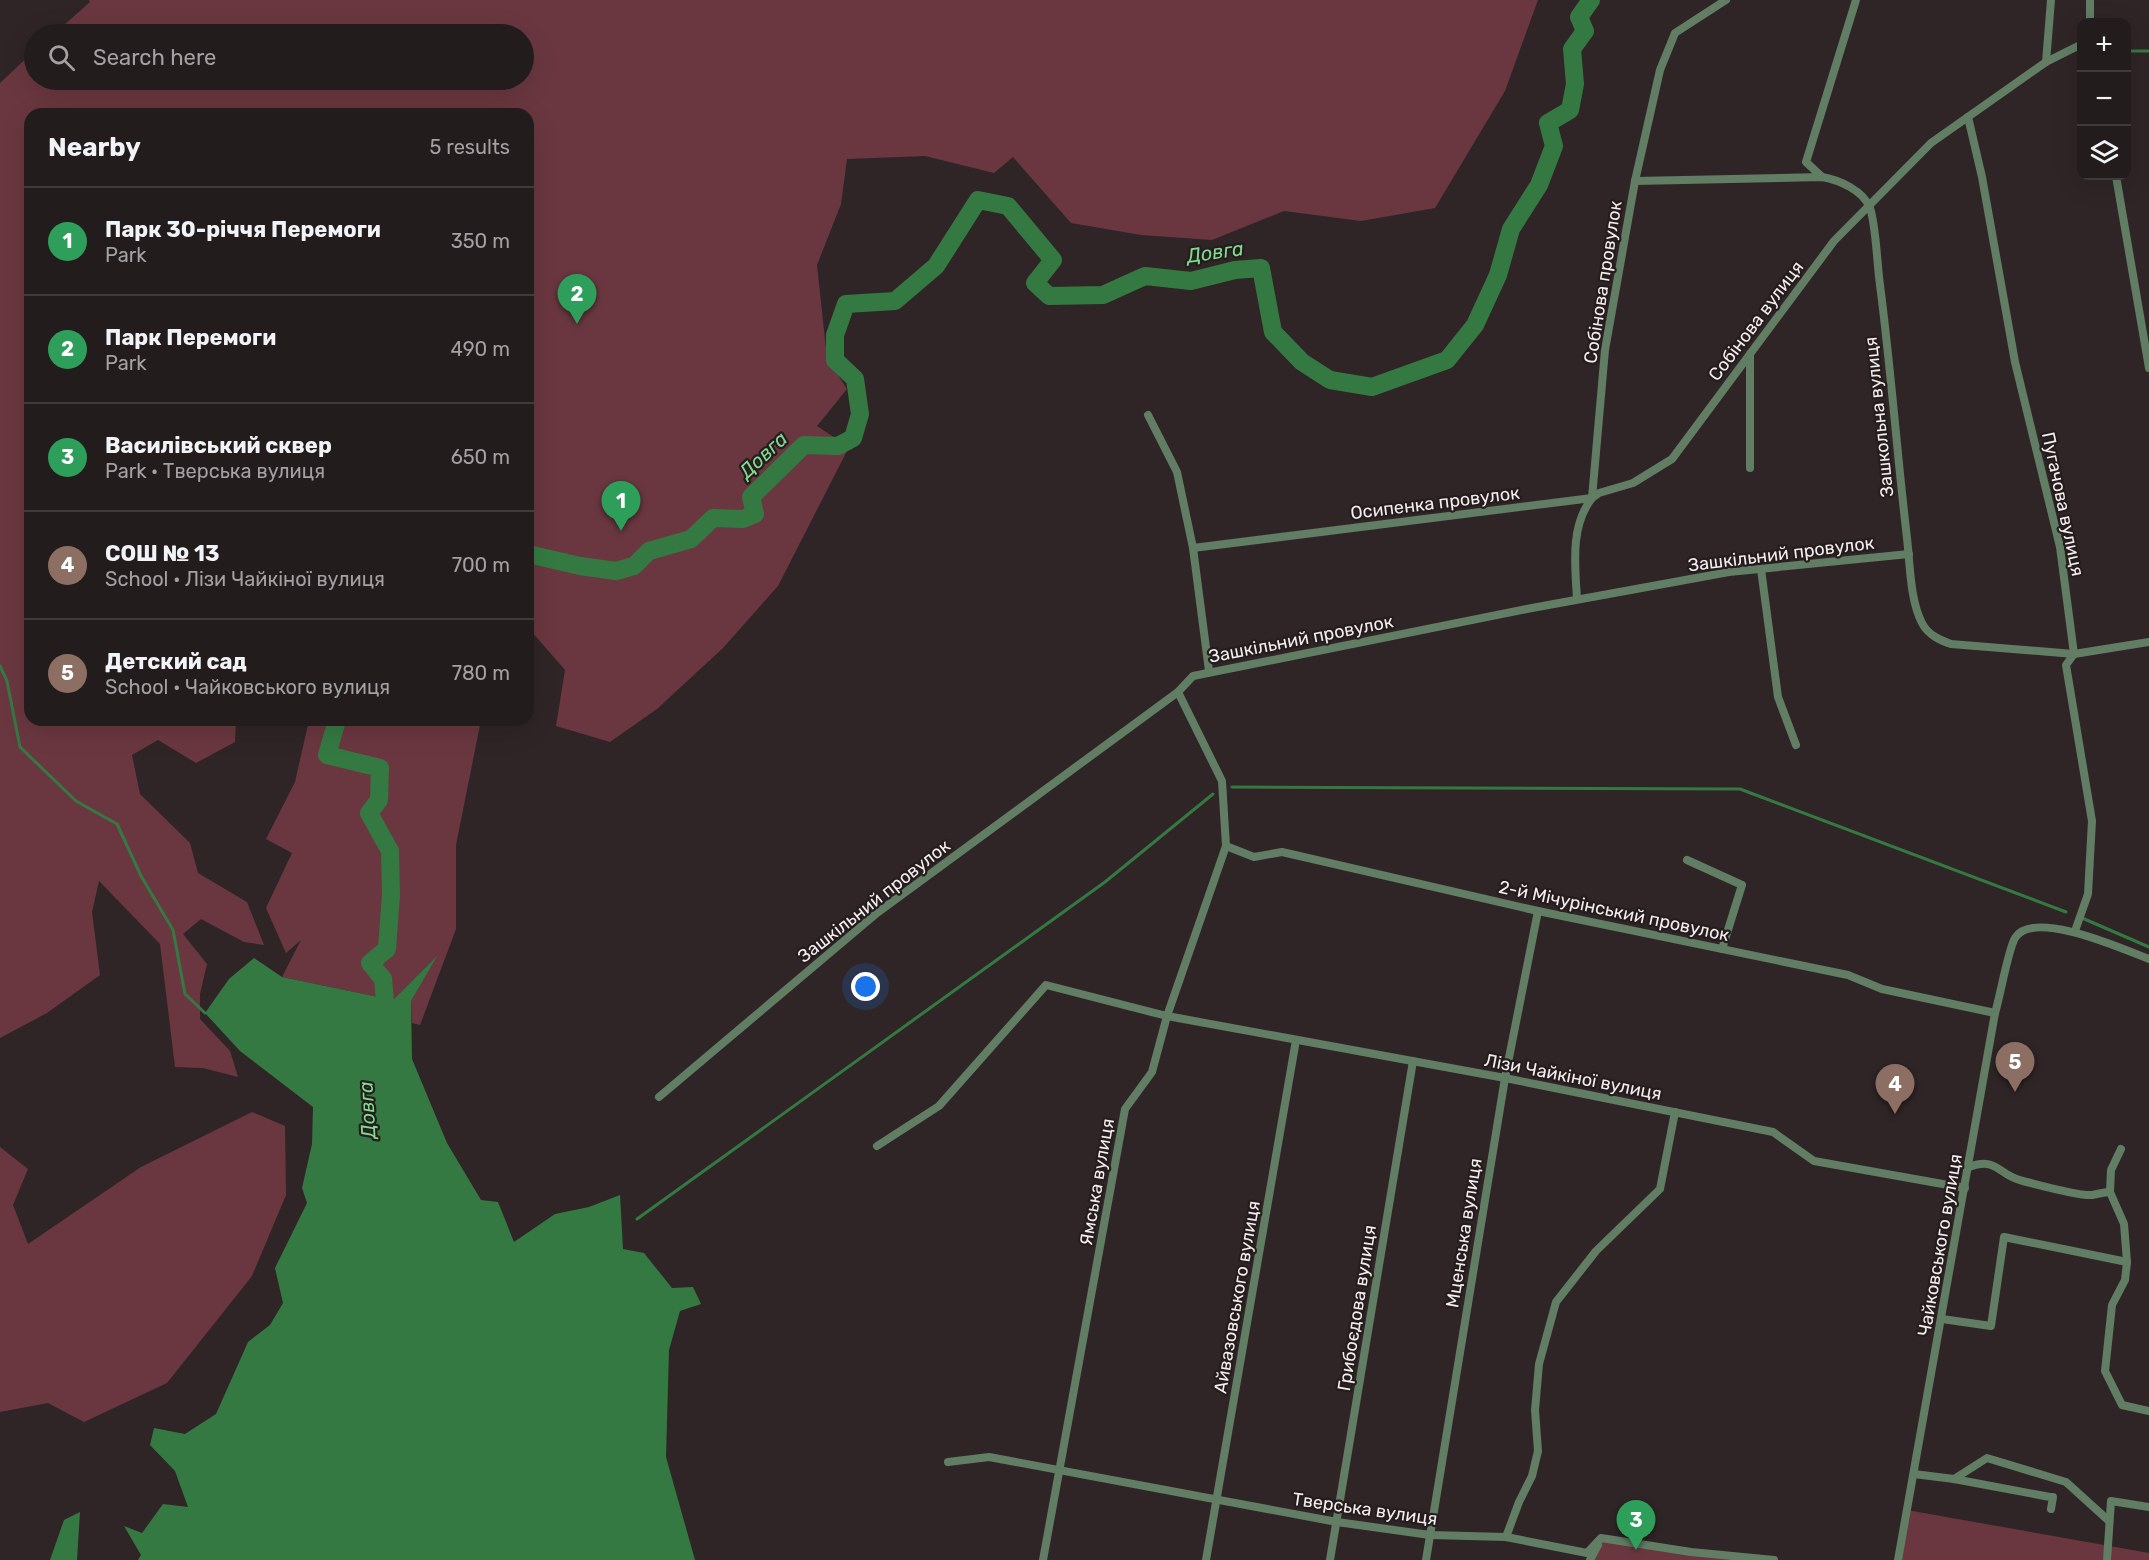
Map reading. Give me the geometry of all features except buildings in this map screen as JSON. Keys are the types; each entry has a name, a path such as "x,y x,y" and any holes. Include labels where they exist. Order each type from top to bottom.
{"street":[{"name":"Собінова провулок","path":"1577,600 1575,558 1579,517 1592,498 1605,350 1635,181 1660,70 1675,33 1726,0"},
{"path":"1822,177 1806,162 1856,0"},
{"path":"2046,62 2051,0"},
{"path":"2090,0 2090,18"},
{"path":"1635,181 1822,177 1837,180 1850,187 1870,206 1931,143 2046,62 2077,46"},
{"name":"Пугачова вулиця","path":"1968,117 1982,177 2015,362 2060,547 2074,654 2066,665 2092,821 2088,894 2075,931"},
{"path":"2117,180 2149,368"},
{"name":"Собінова вулиця","path":"1672,459 1834,241 1870,206"},
{"name":"Зашкольна вулиця","path":"1870,206 1891,369 1898,462 1909,554 1917,605 1923,624 1936,638 1951,644 2074,654"},
{"path":"1750,354 1750,468"},
{"path":"1148,415 1177,472 1193,548 1209,671"},
{"name":"Осипенка провулок","path":"1193,548 1592,498 1599,493 1632,483 1672,459"},
{"name":"Зашкільний провулок","path":"659,1097 877,913 1178,692 1193,676 1577,600 1761,569 1909,554"},
{"path":"1761,569 1778,697 1796,745"},
{"path":"2074,654 2149,642"},
{"name":"Ямська вулиця","path":"1043,1560 1125,1109 1152,1072 1167,1016 1226,846 1222,781 1178,692"},
{"name":"2-й Мічурінський провулок","path":"1226,846 1254,857 1282,852 1538,911 1848,975 1882,989 1995,1013"},
{"path":"1687,860 1742,885 1722,949"},
{"name":"Мценська вулиця","path":"1426,1560 1505,1078 1538,911"},
{"name":"Чайковського вулиця","path":"1898,1560 1995,1013 2016,937 2028,928 2075,931"},
{"path":"2075,931 2149,959"},
{"name":"Лізи Чайкіної вулиця","path":"877,1146 939,1107 1046,986 1167,1016 1505,1078 1773,1132 1814,1161 1965,1188"},
{"name":"Айвазовського вулиця","path":"1206,1560 1296,1040"},
{"name":"Грибоєдова вулиця","path":"1330,1560 1413,1061"},
{"path":"1506,1537 1518,1502 1532,1476 1538,1451 1535,1410 1539,1364 1556,1302 1596,1251 1660,1189 1675,1112"},
{"path":"2121,1149 2111,1170 2110,1192 2124,1224 2127,1262 2125,1280 2112,1305 2105,1371 2122,1405 2149,1411"},
{"path":"1969,1167 1982,1162 1994,1164 2009,1176 2022,1181 2083,1194 2110,1192"},
{"path":"1942,1319 1991,1326 2004,1237 2127,1262"},
{"name":"Тверська вулиця","path":"948,1462 989,1457 1337,1522 1430,1535 1506,1537 1587,1553 1601,1538"},
{"path":"1954,1479 1987,1458 2005,1462 2066,1482 2109,1521"},
{"path":"1914,1474 2053,1497 2050,1509"},
{"path":"2107,1560 2111,1501 2149,1507"},
{"path":"1590,1560 1601,1538 1691,1552 1774,1560"}],"shaded area":[{"path":"89,0 1538,0 1505,91 1435,208 1361,221 1284,211 1212,240 1141,235 1071,223 1013,157 994,173 925,156 847,159 841,204 817,265 827,358 847,389 817,426 849,447 778,586 723,648 657,709 610,742 556,726 565,670 534,634 534,108 24,108 24,726 236,726 235,742 196,763 158,740 132,755 140,794 190,843 198,873 247,902 264,945 244,942 201,919 183,934 207,964 200,994 200,1019 230,1051 238,1077 203,1068 175,1067 160,944 99,881 92,912 100,975 47,1013 0,1038 0,83 24,60 24,90 534,90 534,24 65,24 90,2"},
{"path":"308,726 480,726 456,845 456,929 420,1025 412,1023 411,1001 435,958 393,1000 282,977 301,940 286,953 266,908 292,853 266,839 295,782"},
{"path":"252,1112 285,1126 286,1195 252,1276 167,1383 84,1422 48,1403 0,1412 0,1147 28,1169 13,1205 28,1244 141,1167"},
{"path":"1907,1510 2149,1553 2149,1560 1898,1560"},
{"path":"1601,1538 1763,1560 1591,1560"}],"water":[{"path":"437,956 411,1001 412,1059 447,1143 481,1200 498,1202 514,1242 555,1214 589,1207 620,1195 623,1249 644,1253 672,1288 693,1287 701,1304 680,1311 669,1350 666,1457 695,1560 138,1560 141,1555 124,1526 142,1533 163,1504 188,1507 175,1471 150,1445 154,1428 185,1434 216,1414 248,1342 270,1325 283,1303 275,1268 307,1203 302,1188 312,1144 313,1107 240,1051 205,1013 229,979 254,958 282,977 393,1000"},
{"path":"80,1512 77,1560 50,1560 64,1520"}],"waterway":[{"name":"Довга","path":"534,555 580,566 616,571 634,566 649,551 691,539 713,518 743,519 755,514 751,497 804,445 838,446 853,438 860,414 855,379 835,360 835,335 846,304 895,301 936,266 978,200 1008,206 1053,260 1035,283 1049,296 1103,295 1145,276 1191,281 1235,270 1261,268 1273,332 1302,362 1330,380 1372,387 1447,360 1475,325 1498,275 1511,229 1539,185 1554,146 1548,123 1570,110 1575,84 1572,49 1585,31 1579,17 1591,0"},
{"path":"2131,51 2149,51"},
{"path":"0,666 7,681 20,747 76,801 117,824 141,876 173,930 185,994 205,1013"},
{"name":"Довга","path":"335,726 327,755 380,768 379,800 369,813 390,851 391,895 387,949 370,963 383,979 387,1023"},
{"path":"1232,787 1740,789 2066,912"},
{"path":"637,1219 1105,882 1213,794"},
{"path":"2082,918 2149,947"}],"place":[{"name":"Парк Перемоги","path":"577,324"},
{"name":"Парк 30-річчя Перемоги","path":"621,531"},
{"name":"Детский сад","path":"2015,1092"},
{"name":"СОШ № 13","path":"1895,1114"},
{"name":"Василівський сквер","path":"1636,1550"}]}
